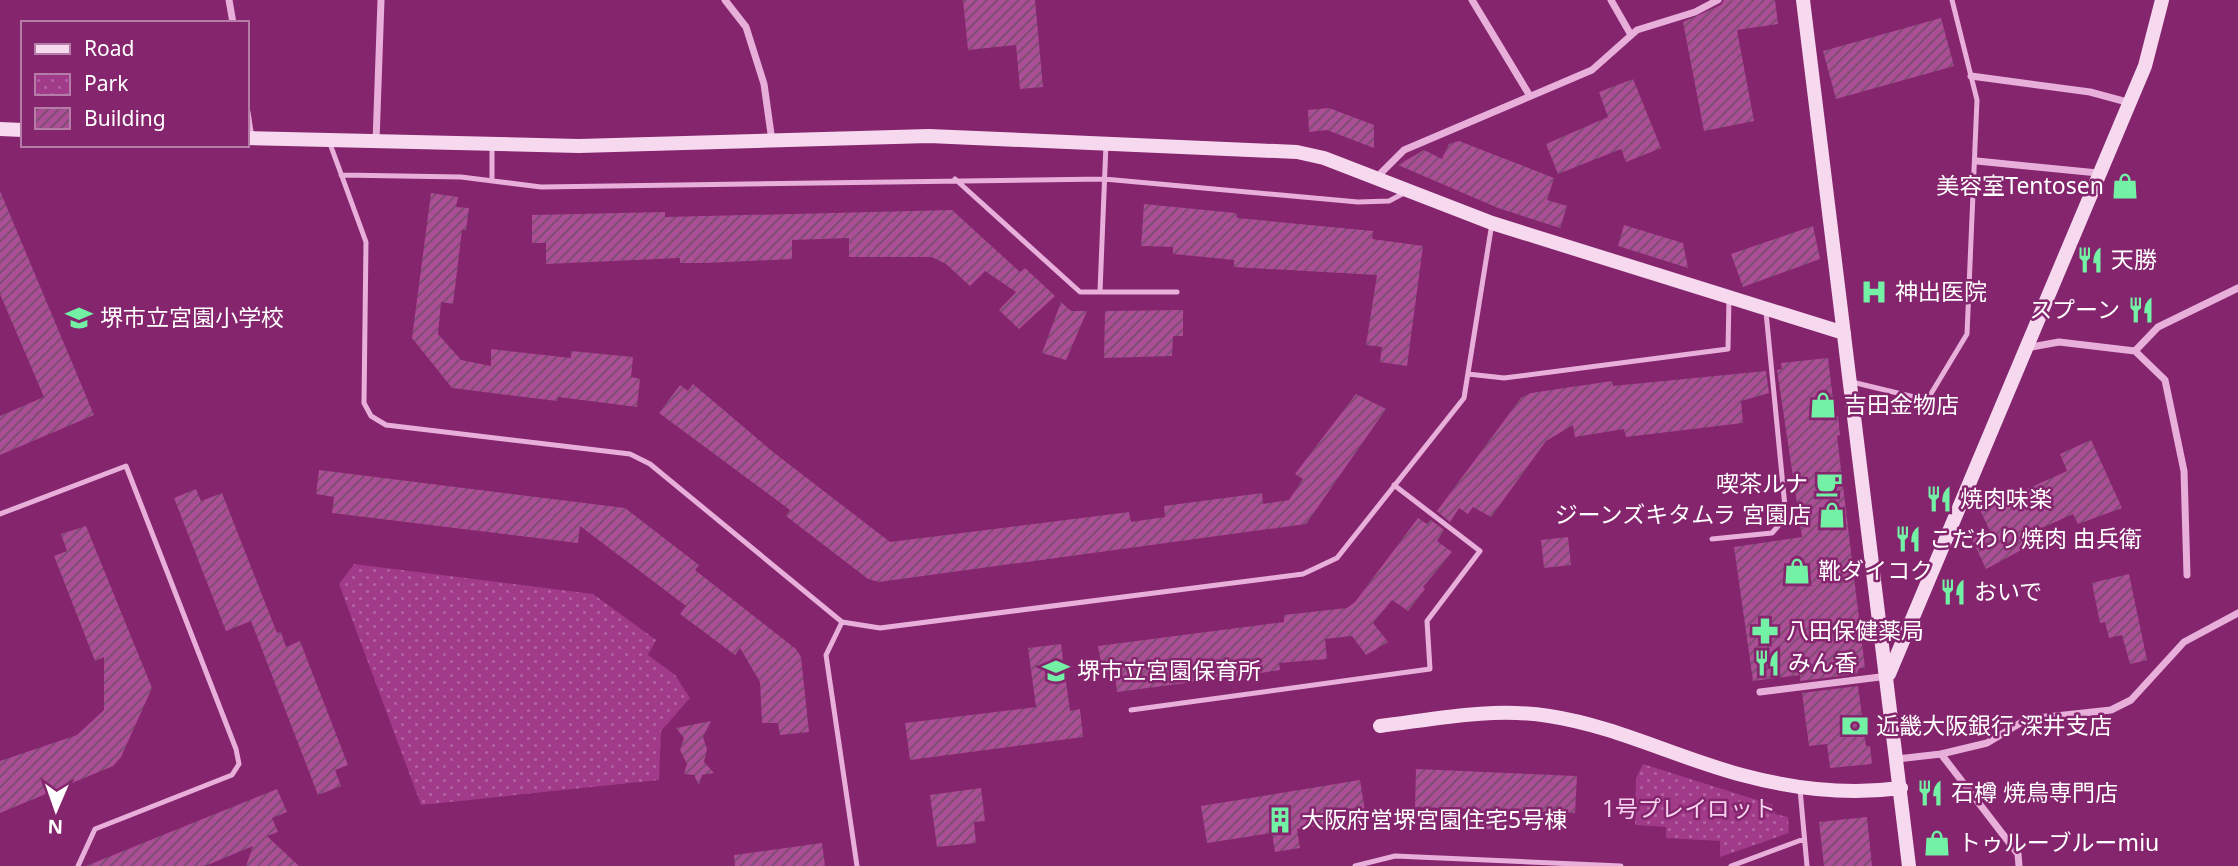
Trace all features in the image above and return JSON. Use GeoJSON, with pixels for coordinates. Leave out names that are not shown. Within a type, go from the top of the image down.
{"type":"FeatureCollection","features":[{"type":"Feature","properties":{"kind":"street"},"geometry":{"type":"LineString","coordinates":[[229,0],[233,21]]}},
{"type":"Feature","properties":{"kind":"street"},"geometry":{"type":"LineString","coordinates":[[376,142],[381,0]]}},
{"type":"Feature","properties":{"kind":"street"},"geometry":{"type":"LineString","coordinates":[[725,0],[746,27],[764,84],[772,142]]}},
{"type":"Feature","properties":{"kind":"street"},"geometry":{"type":"LineString","coordinates":[[1472,0],[1530,96]]}},
{"type":"Feature","properties":{"kind":"street"},"geometry":{"type":"LineString","coordinates":[[1611,0],[1631,35]]}},
{"type":"Feature","properties":{"kind":"street"},"geometry":{"type":"LineString","coordinates":[[1376,179],[1404,150],[1592,70],[1637,30],[1695,12],[1718,0]]}},
{"type":"Feature","properties":{"kind":"street"},"geometry":{"type":"LineString","coordinates":[[1803,0],[1888,676],[1909,866]]}},
{"type":"Feature","properties":{"kind":"street"},"geometry":{"type":"LineString","coordinates":[[1888,676],[2127,102],[2145,66],[2162,0]]}},
{"type":"Feature","properties":{"kind":"street"},"geometry":{"type":"LineString","coordinates":[[1970,76],[2090,92],[2127,102]]}},
{"type":"Feature","properties":{"kind":"street"},"geometry":{"type":"LineString","coordinates":[[0,129],[21,130]]}},
{"type":"Feature","properties":{"kind":"street"},"geometry":{"type":"LineString","coordinates":[[249,138],[579,146],[929,136],[1297,152],[1324,158],[1492,223],[1844,333]]}},
{"type":"Feature","properties":{"kind":"street"},"geometry":{"type":"LineString","coordinates":[[1977,161],[2098,173]]}},
{"type":"Feature","properties":{"kind":"street"},"geometry":{"type":"LineString","coordinates":[[2135,351],[2158,327],[2238,289]]}},
{"type":"Feature","properties":{"kind":"street"},"geometry":{"type":"LineString","coordinates":[[2025,348],[2059,342],[2135,351],[2165,380],[2184,471],[2187,575]]}},
{"type":"Feature","properties":{"kind":"street"},"geometry":{"type":"LineString","coordinates":[[1897,759],[1941,754],[1987,743],[2027,719],[2111,710],[2131,700],[2184,642],[2238,613]]}},
{"type":"Feature","properties":{"kind":"street"},"geometry":{"type":"LineString","coordinates":[[1760,692],[1888,676]]}},
{"type":"Feature","properties":{"kind":"street"},"geometry":{"type":"LineString","coordinates":[[1380,726],[1484,713],[1548,716],[1597,726],[1741,775],[1799,788],[1877,791],[1900,789]]}},
{"type":"Feature","properties":{"kind":"street"},"geometry":{"type":"LineString","coordinates":[[1941,754],[2018,854],[2019,866]]}},
{"type":"Feature","properties":{"kind":"lane"},"geometry":{"type":"LineString","coordinates":[[1851,382],[1914,397],[1929,397],[1968,334],[1969,232],[1977,161],[1976,100],[1952,0]]}},
{"type":"Feature","properties":{"kind":"lane"},"geometry":{"type":"LineString","coordinates":[[329,141],[366,242],[364,402],[371,416],[386,425],[630,454],[650,464],[842,622],[880,628],[1303,574],[1337,558],[1464,398],[1492,223]]}},
{"type":"Feature","properties":{"kind":"lane"},"geometry":{"type":"LineString","coordinates":[[492,144],[492,181]]}},
{"type":"Feature","properties":{"kind":"lane"},"geometry":{"type":"LineString","coordinates":[[1100,292],[1106,144]]}},
{"type":"Feature","properties":{"kind":"lane"},"geometry":{"type":"LineString","coordinates":[[341,175],[492,181],[541,187],[955,179],[1104,179],[1358,202],[1389,201],[1406,191]]}},
{"type":"Feature","properties":{"kind":"lane"},"geometry":{"type":"LineString","coordinates":[[955,179],[1080,292],[1177,292]]}},
{"type":"Feature","properties":{"kind":"lane"},"geometry":{"type":"LineString","coordinates":[[1468,374],[1504,379],[1728,349],[1729,298]]}},
{"type":"Feature","properties":{"kind":"lane"},"geometry":{"type":"LineString","coordinates":[[1712,539],[1772,533],[1786,517],[1766,309]]}},
{"type":"Feature","properties":{"kind":"lane"},"geometry":{"type":"LineString","coordinates":[[0,514],[126,466],[236,749],[239,764],[232,775],[95,829],[78,866]]}},
{"type":"Feature","properties":{"kind":"lane"},"geometry":{"type":"LineString","coordinates":[[1130,710],[1430,669],[1427,621],[1480,551],[1394,485]]}},
{"type":"Feature","properties":{"kind":"lane"},"geometry":{"type":"LineString","coordinates":[[842,622],[826,654],[858,866]]}},
{"type":"Feature","properties":{"kind":"lane"},"geometry":{"type":"LineString","coordinates":[[1799,788],[1807,866]]}},
{"type":"Feature","properties":{"kind":"lane"},"geometry":{"type":"LineString","coordinates":[[1731,866],[1804,839]]}},
{"type":"Feature","properties":{"kind":"lane"},"geometry":{"type":"LineString","coordinates":[[1355,866],[1395,856],[1526,864],[1621,866]]}},
{"type":"Feature","properties":{"kind":"green space"},"geometry":{"type":"Polygon","coordinates":[[[354,564],[593,594],[656,640],[648,655],[675,675],[690,698],[661,731],[659,780],[421,805],[339,584],[354,564]]]}},
{"type":"Feature","properties":{"kind":"green space","name":"1号プレイロット"},"geometry":{"type":"Polygon","coordinates":[[[1643,764],[1773,805],[1775,814],[1788,817],[1789,833],[1720,857],[1720,841],[1666,838],[1666,827],[1635,825],[1636,778],[1643,764]]]}},
{"type":"Feature","properties":{"kind":"building"},"geometry":{"type":"Polygon","coordinates":[[[963,0],[1035,0],[1043,87],[1020,89],[1016,45],[968,50],[963,0]]]}},
{"type":"Feature","properties":{"kind":"building"},"geometry":{"type":"Polygon","coordinates":[[[1724,0],[1775,0],[1778,24],[1737,30],[1754,121],[1704,131],[1683,22],[1721,5],[1724,0]]]}},
{"type":"Feature","properties":{"kind":"building"},"geometry":{"type":"Polygon","coordinates":[[[1941,18],[1954,66],[1836,99],[1823,51],[1941,18]]]}},
{"type":"Feature","properties":{"kind":"building"},"geometry":{"type":"Polygon","coordinates":[[[1633,79],[1661,148],[1626,162],[1621,149],[1558,174],[1546,144],[1608,117],[1599,92],[1633,79]]]}},
{"type":"Feature","properties":{"kind":"building"},"geometry":{"type":"Polygon","coordinates":[[[1329,108],[1374,125],[1374,148],[1327,130],[1309,132],[1308,110],[1329,108]]]}},
{"type":"Feature","properties":{"kind":"building"},"geometry":{"type":"Polygon","coordinates":[[[1459,141],[1554,178],[1547,200],[1567,206],[1560,228],[1498,208],[1398,165],[1424,150],[1442,159],[1449,144],[1459,141]]]}},
{"type":"Feature","properties":{"kind":"building"},"geometry":{"type":"Polygon","coordinates":[[[0,191],[94,415],[0,455],[0,416],[44,397],[0,294],[0,191]]]}},
{"type":"Feature","properties":{"kind":"building"},"geometry":{"type":"Polygon","coordinates":[[[431,193],[458,197],[456,207],[469,208],[466,230],[462,230],[453,304],[441,302],[438,334],[461,360],[491,366],[491,349],[571,358],[571,351],[633,357],[631,377],[640,379],[637,407],[558,397],[557,401],[452,388],[412,338],[431,193]]]}},
{"type":"Feature","properties":{"kind":"building"},"geometry":{"type":"Polygon","coordinates":[[[1144,204],[1236,213],[1237,218],[1373,231],[1372,239],[1423,246],[1407,366],[1380,362],[1382,347],[1366,345],[1377,275],[1234,267],[1234,260],[1173,254],[1173,247],[1141,246],[1144,204]]]}},
{"type":"Feature","properties":{"kind":"building"},"geometry":{"type":"Polygon","coordinates":[[[952,210],[1020,272],[1025,268],[1055,296],[1019,329],[999,310],[1016,292],[985,271],[970,286],[946,264],[932,257],[849,257],[849,238],[792,240],[792,259],[706,263],[680,263],[680,258],[546,264],[546,243],[532,243],[532,215],[665,212],[665,217],[952,210]]]}},
{"type":"Feature","properties":{"kind":"building"},"geometry":{"type":"Polygon","coordinates":[[[1624,225],[1683,243],[1688,268],[1618,246],[1624,225]]]}},
{"type":"Feature","properties":{"kind":"building"},"geometry":{"type":"Polygon","coordinates":[[[1813,226],[1820,259],[1743,287],[1731,254],[1813,226]]]}},
{"type":"Feature","properties":{"kind":"building"},"geometry":{"type":"Polygon","coordinates":[[[1061,302],[1071,311],[1087,311],[1066,360],[1042,353],[1061,302]]]}},
{"type":"Feature","properties":{"kind":"building"},"geometry":{"type":"Polygon","coordinates":[[[1183,310],[1183,336],[1173,336],[1172,356],[1104,358],[1105,311],[1183,310]]]}},
{"type":"Feature","properties":{"kind":"building"},"geometry":{"type":"Polygon","coordinates":[[[1828,358],[1835,416],[1838,416],[1840,435],[1837,436],[1865,668],[1859,668],[1857,674],[1800,681],[1800,675],[1753,681],[1734,547],[1802,537],[1777,370],[1782,369],[1781,363],[1828,358]]]}},
{"type":"Feature","properties":{"kind":"building"},"geometry":{"type":"Polygon","coordinates":[[[1766,371],[1769,393],[1741,401],[1743,423],[1626,437],[1624,429],[1575,437],[1573,425],[1546,441],[1491,517],[1473,507],[1468,514],[1459,508],[1450,522],[1437,511],[1521,398],[1531,393],[1612,381],[1613,386],[1766,371]]]}},
{"type":"Feature","properties":{"kind":"building"},"geometry":{"type":"Polygon","coordinates":[[[693,384],[773,452],[890,542],[1129,512],[1131,522],[1165,517],[1164,506],[1262,493],[1263,504],[1289,500],[1303,479],[1295,474],[1356,394],[1386,409],[1306,524],[879,582],[868,579],[786,516],[790,510],[659,413],[680,385],[688,391],[693,384]]]}},
{"type":"Feature","properties":{"kind":"building"},"geometry":{"type":"Polygon","coordinates":[[[2091,440],[2122,508],[2078,524],[2073,514],[2020,538],[2025,548],[1986,569],[1972,539],[1990,531],[1980,510],[2067,471],[2060,454],[2091,440]]]}},
{"type":"Feature","properties":{"kind":"building"},"geometry":{"type":"Polygon","coordinates":[[[319,470],[625,508],[699,565],[695,570],[796,649],[801,657],[809,732],[780,735],[778,723],[762,723],[760,682],[740,648],[735,655],[680,614],[686,606],[580,526],[578,543],[332,513],[334,497],[316,494],[319,470]]]}},
{"type":"Feature","properties":{"kind":"building"},"geometry":{"type":"Polygon","coordinates":[[[196,489],[201,501],[222,493],[277,633],[281,632],[286,647],[300,641],[348,765],[335,770],[341,786],[318,795],[251,621],[226,631],[174,498],[196,489]]]}},
{"type":"Feature","properties":{"kind":"building"},"geometry":{"type":"Polygon","coordinates":[[[1418,518],[1427,524],[1431,520],[1444,530],[1437,541],[1452,552],[1423,587],[1425,589],[1408,611],[1392,600],[1373,623],[1388,642],[1366,655],[1352,636],[1325,639],[1327,659],[1279,663],[1280,670],[1117,692],[1115,672],[1103,673],[1098,646],[1284,622],[1284,615],[1347,608],[1355,602],[1418,518]]]}},
{"type":"Feature","properties":{"kind":"building"},"geometry":{"type":"Polygon","coordinates":[[[86,526],[152,688],[121,757],[113,766],[0,813],[0,761],[77,735],[104,710],[104,657],[95,661],[54,556],[67,551],[61,534],[86,526]]]}},
{"type":"Feature","properties":{"kind":"building"},"geometry":{"type":"Polygon","coordinates":[[[1568,537],[1571,565],[1544,568],[1541,540],[1568,537]]]}},
{"type":"Feature","properties":{"kind":"building"},"geometry":{"type":"Polygon","coordinates":[[[2129,574],[2147,660],[2130,664],[2122,635],[2109,638],[2105,622],[2100,623],[2092,583],[2129,574]]]}},
{"type":"Feature","properties":{"kind":"building"},"geometry":{"type":"Polygon","coordinates":[[[1061,644],[1070,711],[1080,709],[1083,737],[910,760],[905,723],[1036,707],[1028,648],[1061,644]]]}},
{"type":"Feature","properties":{"kind":"building"},"geometry":{"type":"Polygon","coordinates":[[[1858,686],[1866,746],[1870,746],[1872,764],[1830,768],[1827,744],[1809,746],[1802,693],[1858,686]]]}},
{"type":"Feature","properties":{"kind":"building"},"geometry":{"type":"Polygon","coordinates":[[[711,721],[703,737],[707,749],[704,762],[714,773],[702,775],[699,785],[694,775],[684,774],[687,764],[680,750],[684,738],[676,728],[711,721]]]}},
{"type":"Feature","properties":{"kind":"building"},"geometry":{"type":"Polygon","coordinates":[[[1416,769],[1577,776],[1575,813],[1506,811],[1506,830],[1480,829],[1481,809],[1415,807],[1416,769]]]}},
{"type":"Feature","properties":{"kind":"building","name":"大阪府営堺宮園住宅5号棟"},"geometry":{"type":"Polygon","coordinates":[[[1360,780],[1366,818],[1297,829],[1300,848],[1275,852],[1272,833],[1207,843],[1201,806],[1360,780]]]}},
{"type":"Feature","properties":{"kind":"building"},"geometry":{"type":"Polygon","coordinates":[[[981,788],[985,821],[974,822],[976,843],[937,847],[930,795],[981,788]]]}},
{"type":"Feature","properties":{"kind":"building"},"geometry":{"type":"Polygon","coordinates":[[[277,789],[287,812],[272,818],[278,832],[267,836],[299,866],[246,866],[253,846],[205,866],[86,866],[277,789]]]}},
{"type":"Feature","properties":{"kind":"building"},"geometry":{"type":"Polygon","coordinates":[[[1867,817],[1872,866],[1824,866],[1819,822],[1867,817]]]}},
{"type":"Feature","properties":{"kind":"building"},"geometry":{"type":"Polygon","coordinates":[[[822,843],[825,866],[735,866],[734,855],[822,843]]]}},
{"type":"Feature","properties":{"kind":"place","name":"美容室Tentosen"},"geometry":{"type":"Point","coordinates":[2125,186]}},
{"type":"Feature","properties":{"kind":"place","name":"天勝"},"geometry":{"type":"Point","coordinates":[2090,260]}},
{"type":"Feature","properties":{"kind":"place","name":"神出医院"},"geometry":{"type":"Point","coordinates":[1874,292]}},
{"type":"Feature","properties":{"kind":"place","name":"スプーン"},"geometry":{"type":"Point","coordinates":[2141,310]}},
{"type":"Feature","properties":{"kind":"place","name":"堺市立宮園小学校"},"geometry":{"type":"Point","coordinates":[79,318]}},
{"type":"Feature","properties":{"kind":"place","name":"吉田金物店"},"geometry":{"type":"Point","coordinates":[1823,405]}},
{"type":"Feature","properties":{"kind":"place","name":"喫茶ルナ"},"geometry":{"type":"Point","coordinates":[1829,484]}},
{"type":"Feature","properties":{"kind":"place","name":"焼肉味楽"},"geometry":{"type":"Point","coordinates":[1939,499]}},
{"type":"Feature","properties":{"kind":"place","name":"ジーンズキタムラ 宮園店"},"geometry":{"type":"Point","coordinates":[1832,515]}},
{"type":"Feature","properties":{"kind":"place","name":"こだわり焼肉 由兵衛"},"geometry":{"type":"Point","coordinates":[1908,539]}},
{"type":"Feature","properties":{"kind":"place","name":"靴ダイコク"},"geometry":{"type":"Point","coordinates":[1797,571]}},
{"type":"Feature","properties":{"kind":"place","name":"おいで"},"geometry":{"type":"Point","coordinates":[1953,592]}},
{"type":"Feature","properties":{"kind":"place","name":"八田保健薬局"},"geometry":{"type":"Point","coordinates":[1765,631]}},
{"type":"Feature","properties":{"kind":"place","name":"みん香"},"geometry":{"type":"Point","coordinates":[1767,663]}},
{"type":"Feature","properties":{"kind":"place","name":"堺市立宮園保育所"},"geometry":{"type":"Point","coordinates":[1056,671]}},
{"type":"Feature","properties":{"kind":"place","name":"近畿大阪銀行 深井支店"},"geometry":{"type":"Point","coordinates":[1855,726]}},
{"type":"Feature","properties":{"kind":"place","name":"石樽 焼鳥専門店"},"geometry":{"type":"Point","coordinates":[1930,793]}},
{"type":"Feature","properties":{"kind":"place","name":"大阪府営堺宮園住宅5号棟"},"geometry":{"type":"Point","coordinates":[1280,820]}},
{"type":"Feature","properties":{"kind":"place","name":"トゥルーブルーmiu"},"geometry":{"type":"Point","coordinates":[1937,843]}}]}
